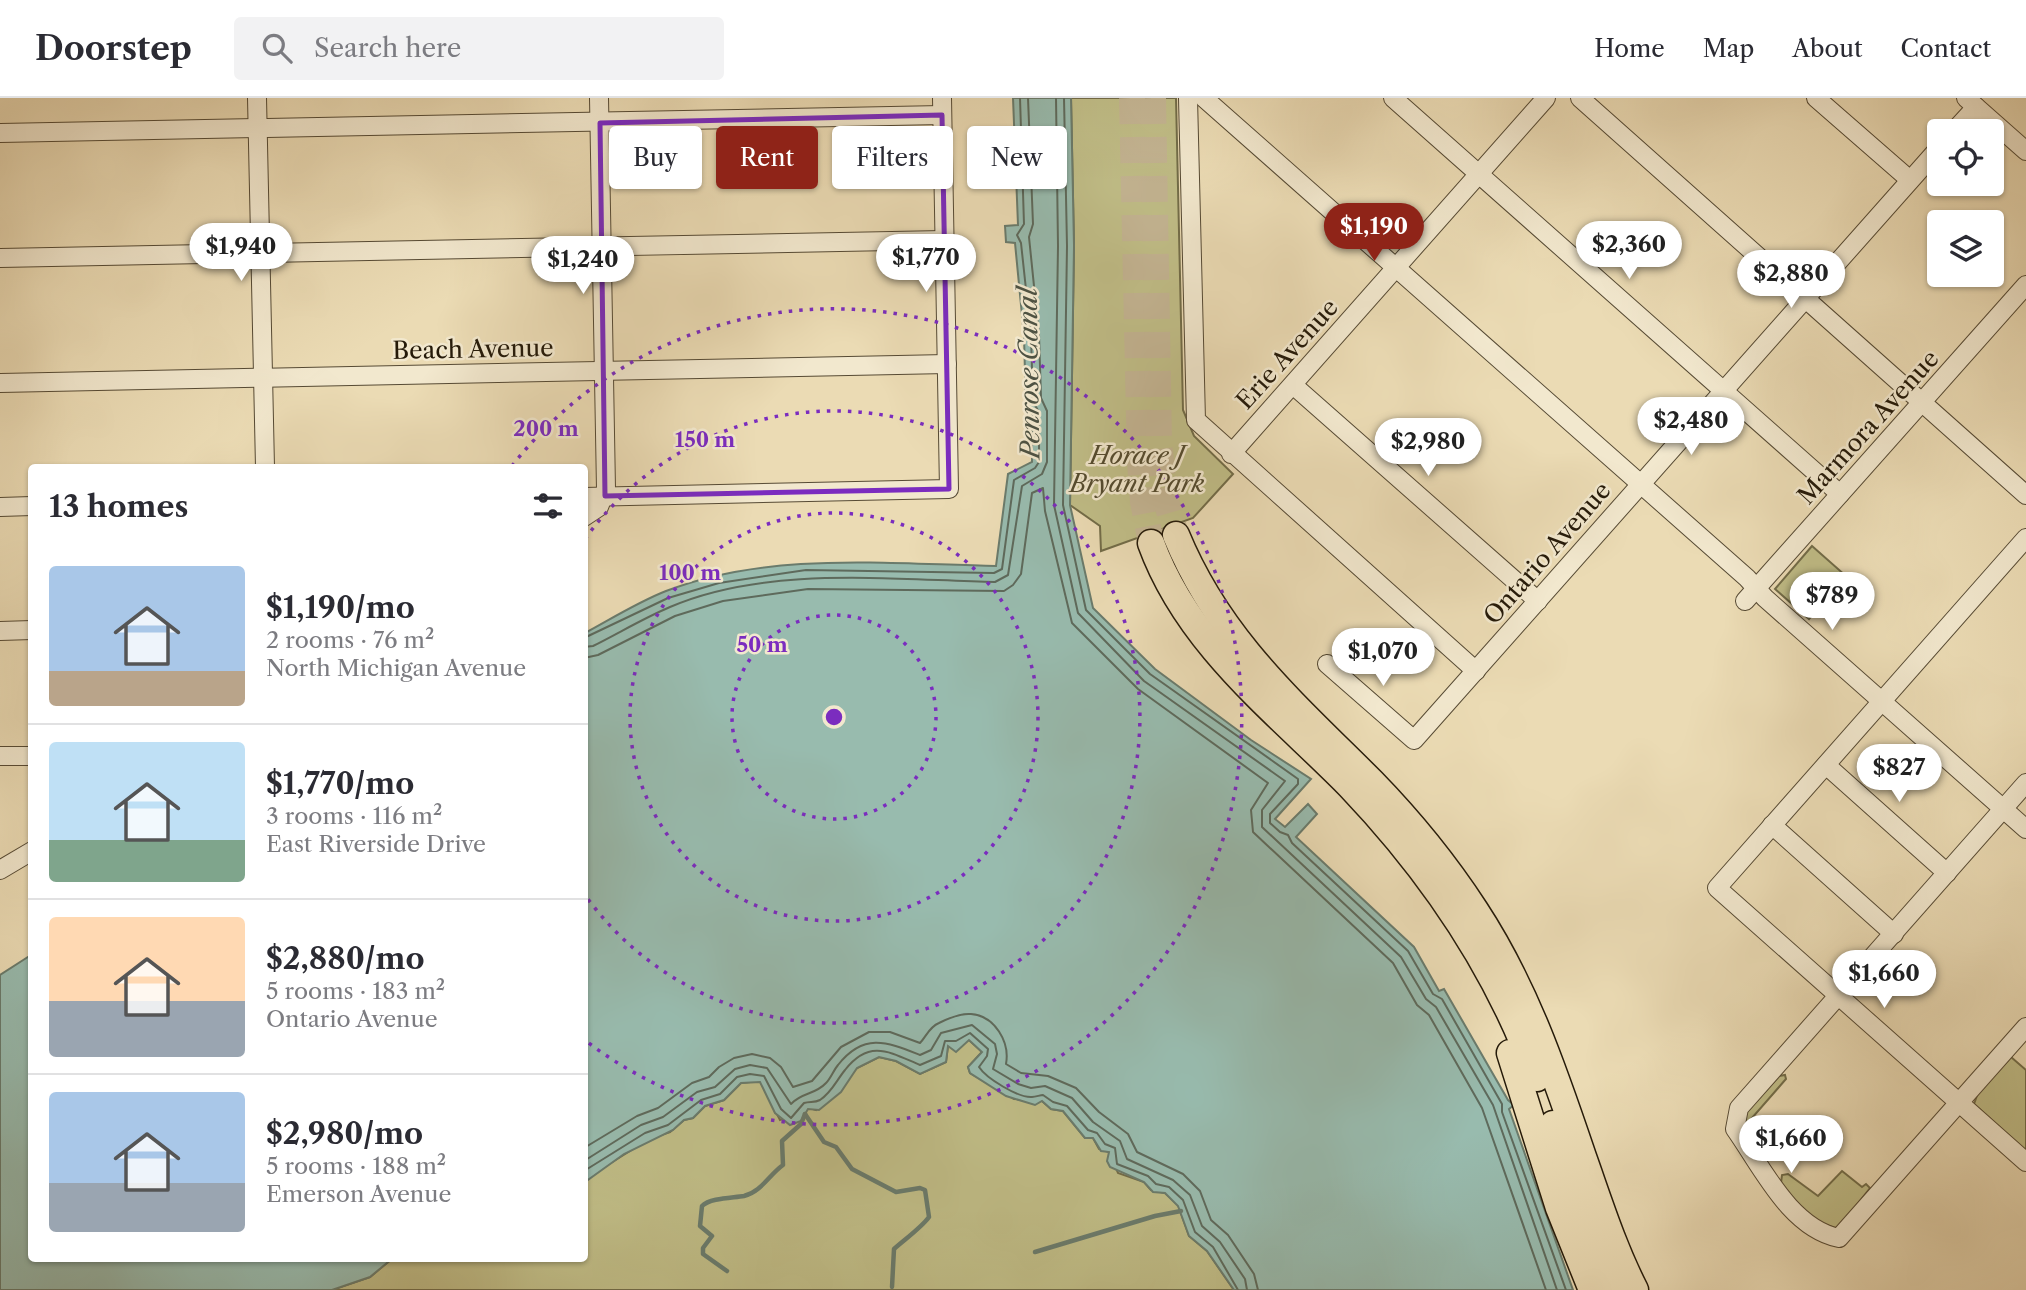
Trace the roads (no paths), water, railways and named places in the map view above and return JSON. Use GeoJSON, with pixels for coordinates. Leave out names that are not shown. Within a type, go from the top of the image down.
{"type":"FeatureCollection","features":[{"type":"Feature","properties":{"kind":"highway"},"geometry":{"type":"LineString","coordinates":[[1176,535],[1207,597],[1234,639],[1265,677],[1409,823],[1449,873],[1490,935],[1536,1025],[1611,1238],[1635,1290]]}},
{"type":"Feature","properties":{"kind":"highway"},"geometry":{"type":"LineString","coordinates":[[1151,543],[1175,596],[1211,646],[1374,812],[1431,880],[1476,948],[1516,1027],[1592,1240],[1614,1290]]}},
{"type":"Feature","properties":{"kind":"highway"},"geometry":{"type":"LineString","coordinates":[[1431,880],[1491,1000],[1588,1280]]}},
{"type":"Feature","properties":{"kind":"street"},"geometry":{"type":"LineString","coordinates":[[257,98],[265,464]]}},
{"type":"Feature","properties":{"kind":"street"},"geometry":{"type":"LineString","coordinates":[[588,514],[599,507],[605,496],[599,98]]}},
{"type":"Feature","properties":{"kind":"street"},"geometry":{"type":"LineString","coordinates":[[1188,98],[1194,415],[1199,425],[1476,671]]}},
{"type":"Feature","properties":{"kind":"street"},"geometry":{"type":"LineString","coordinates":[[1204,98],[1641,484],[1751,595],[1882,702],[2026,829]]}},
{"type":"Feature","properties":{"kind":"street"},"geometry":{"type":"LineString","coordinates":[[1393,98],[1840,494]]}},
{"type":"Feature","properties":{"kind":"street","name":"Erie Avenue"},"geometry":{"type":"LineString","coordinates":[[1231,454],[1546,98]]}},
{"type":"Feature","properties":{"kind":"street"},"geometry":{"type":"LineString","coordinates":[[1580,98],[2026,495]]}},
{"type":"Feature","properties":{"kind":"street"},"geometry":{"type":"LineString","coordinates":[[1816,98],[1910,180]]}},
{"type":"Feature","properties":{"kind":"street"},"geometry":{"type":"LineString","coordinates":[[1961,119],[1971,102],[2026,151]]}},
{"type":"Feature","properties":{"kind":"street"},"geometry":{"type":"LineString","coordinates":[[0,133],[600,122],[942,107],[949,489],[588,497]]}},
{"type":"Feature","properties":{"kind":"street","name":"Ontario Avenue"},"geometry":{"type":"LineString","coordinates":[[1327,664],[1415,740],[1927,161]]}},
{"type":"Feature","properties":{"kind":"street"},"geometry":{"type":"LineString","coordinates":[[0,258],[944,240]]}},
{"type":"Feature","properties":{"kind":"street","name":"Marmora Avenue"},"geometry":{"type":"LineString","coordinates":[[1751,595],[2026,285]]}},
{"type":"Feature","properties":{"kind":"street","name":"Beach Avenue"},"geometry":{"type":"LineString","coordinates":[[0,383],[947,364]]}},
{"type":"Feature","properties":{"kind":"street"},"geometry":{"type":"LineString","coordinates":[[1293,385],[1538,601]]}},
{"type":"Feature","properties":{"kind":"street"},"geometry":{"type":"LineString","coordinates":[[0,507],[28,506]]}},
{"type":"Feature","properties":{"kind":"street"},"geometry":{"type":"LineString","coordinates":[[2026,538],[1717,888],[2026,1162]]}},
{"type":"Feature","properties":{"kind":"street"},"geometry":{"type":"LineString","coordinates":[[0,631],[28,630]]}},
{"type":"Feature","properties":{"kind":"street"},"geometry":{"type":"LineString","coordinates":[[0,756],[28,756]]}},
{"type":"Feature","properties":{"kind":"street"},"geometry":{"type":"LineString","coordinates":[[1826,765],[1947,873]]}},
{"type":"Feature","properties":{"kind":"street"},"geometry":{"type":"LineString","coordinates":[[2026,783],[1739,1108],[1735,1129],[1793,1208],[1817,1232],[1839,1238],[2026,1027]]}},
{"type":"Feature","properties":{"kind":"street"},"geometry":{"type":"LineString","coordinates":[[1772,825],[1894,934]]}},
{"type":"Feature","properties":{"kind":"street"},"geometry":{"type":"LineString","coordinates":[[0,870],[28,853]]}},
{"type":"Feature","properties":{"kind":"water","name":"Penrose Canal"},"geometry":{"type":"Polygon","coordinates":[[[1013,98],[1071,98],[1074,246],[1070,505],[1093,608],[1155,669],[1251,740],[1311,779],[1275,819],[1285,827],[1308,804],[1317,814],[1296,837],[1414,947],[1439,991],[1444,989],[1508,1100],[1514,1105],[1509,1109],[1573,1290],[1234,1290],[1207,1251],[1189,1236],[1178,1206],[1165,1193],[1153,1192],[1144,1182],[1110,1167],[1107,1161],[1109,1152],[1101,1151],[1093,1138],[1085,1138],[1063,1111],[1051,1109],[1042,1101],[1035,1105],[1006,1096],[970,1073],[968,1067],[982,1052],[969,1040],[956,1052],[948,1046],[946,1062],[920,1074],[896,1061],[879,1057],[857,1068],[841,1092],[819,1110],[808,1109],[801,1121],[790,1125],[775,1113],[760,1082],[741,1083],[724,1100],[705,1106],[693,1118],[684,1120],[673,1130],[624,1154],[588,1180],[588,631],[666,591],[706,578],[746,570],[787,565],[871,562],[996,566],[1008,474],[1032,462],[1032,411],[1026,410],[1024,336],[1015,243],[1006,242],[1005,226],[1018,225],[1017,189],[1067,189],[1067,126],[1014,126],[1013,98]]]}},
{"type":"Feature","properties":{"kind":"water"},"geometry":{"type":"Polygon","coordinates":[[[28,957],[28,1262],[388,1262],[370,1277],[332,1290],[0,1290],[0,975],[28,957]]]}},
{"type":"Feature","properties":{"kind":"waterway"},"geometry":{"type":"LineString","coordinates":[[805,1114],[824,1142],[836,1147],[852,1169],[896,1192],[920,1188],[925,1190],[929,1217],[894,1249],[892,1287]]}},
{"type":"Feature","properties":{"kind":"waterway"},"geometry":{"type":"LineString","coordinates":[[727,1271],[703,1254],[703,1248],[712,1236],[700,1226],[702,1206],[716,1200],[744,1196],[760,1187],[783,1165],[782,1141],[801,1124],[805,1114]]}},
{"type":"Feature","properties":{"kind":"waterway"},"geometry":{"type":"LineString","coordinates":[[1035,1252],[1155,1216],[1181,1211]]}},
{"type":"Feature","properties":{"kind":"tunnel"},"geometry":{"type":"LineString","coordinates":[[1132,98],[1140,462],[1143,502],[1151,543]]}},
{"type":"Feature","properties":{"kind":"tunnel"},"geometry":{"type":"LineString","coordinates":[[1153,98],[1159,443],[1165,497],[1176,535]]}},
{"type":"Feature","properties":{"kind":"park label","name":"Horace J Bryant Park"},"geometry":{"type":"Point","coordinates":[1137,469]}}]}
